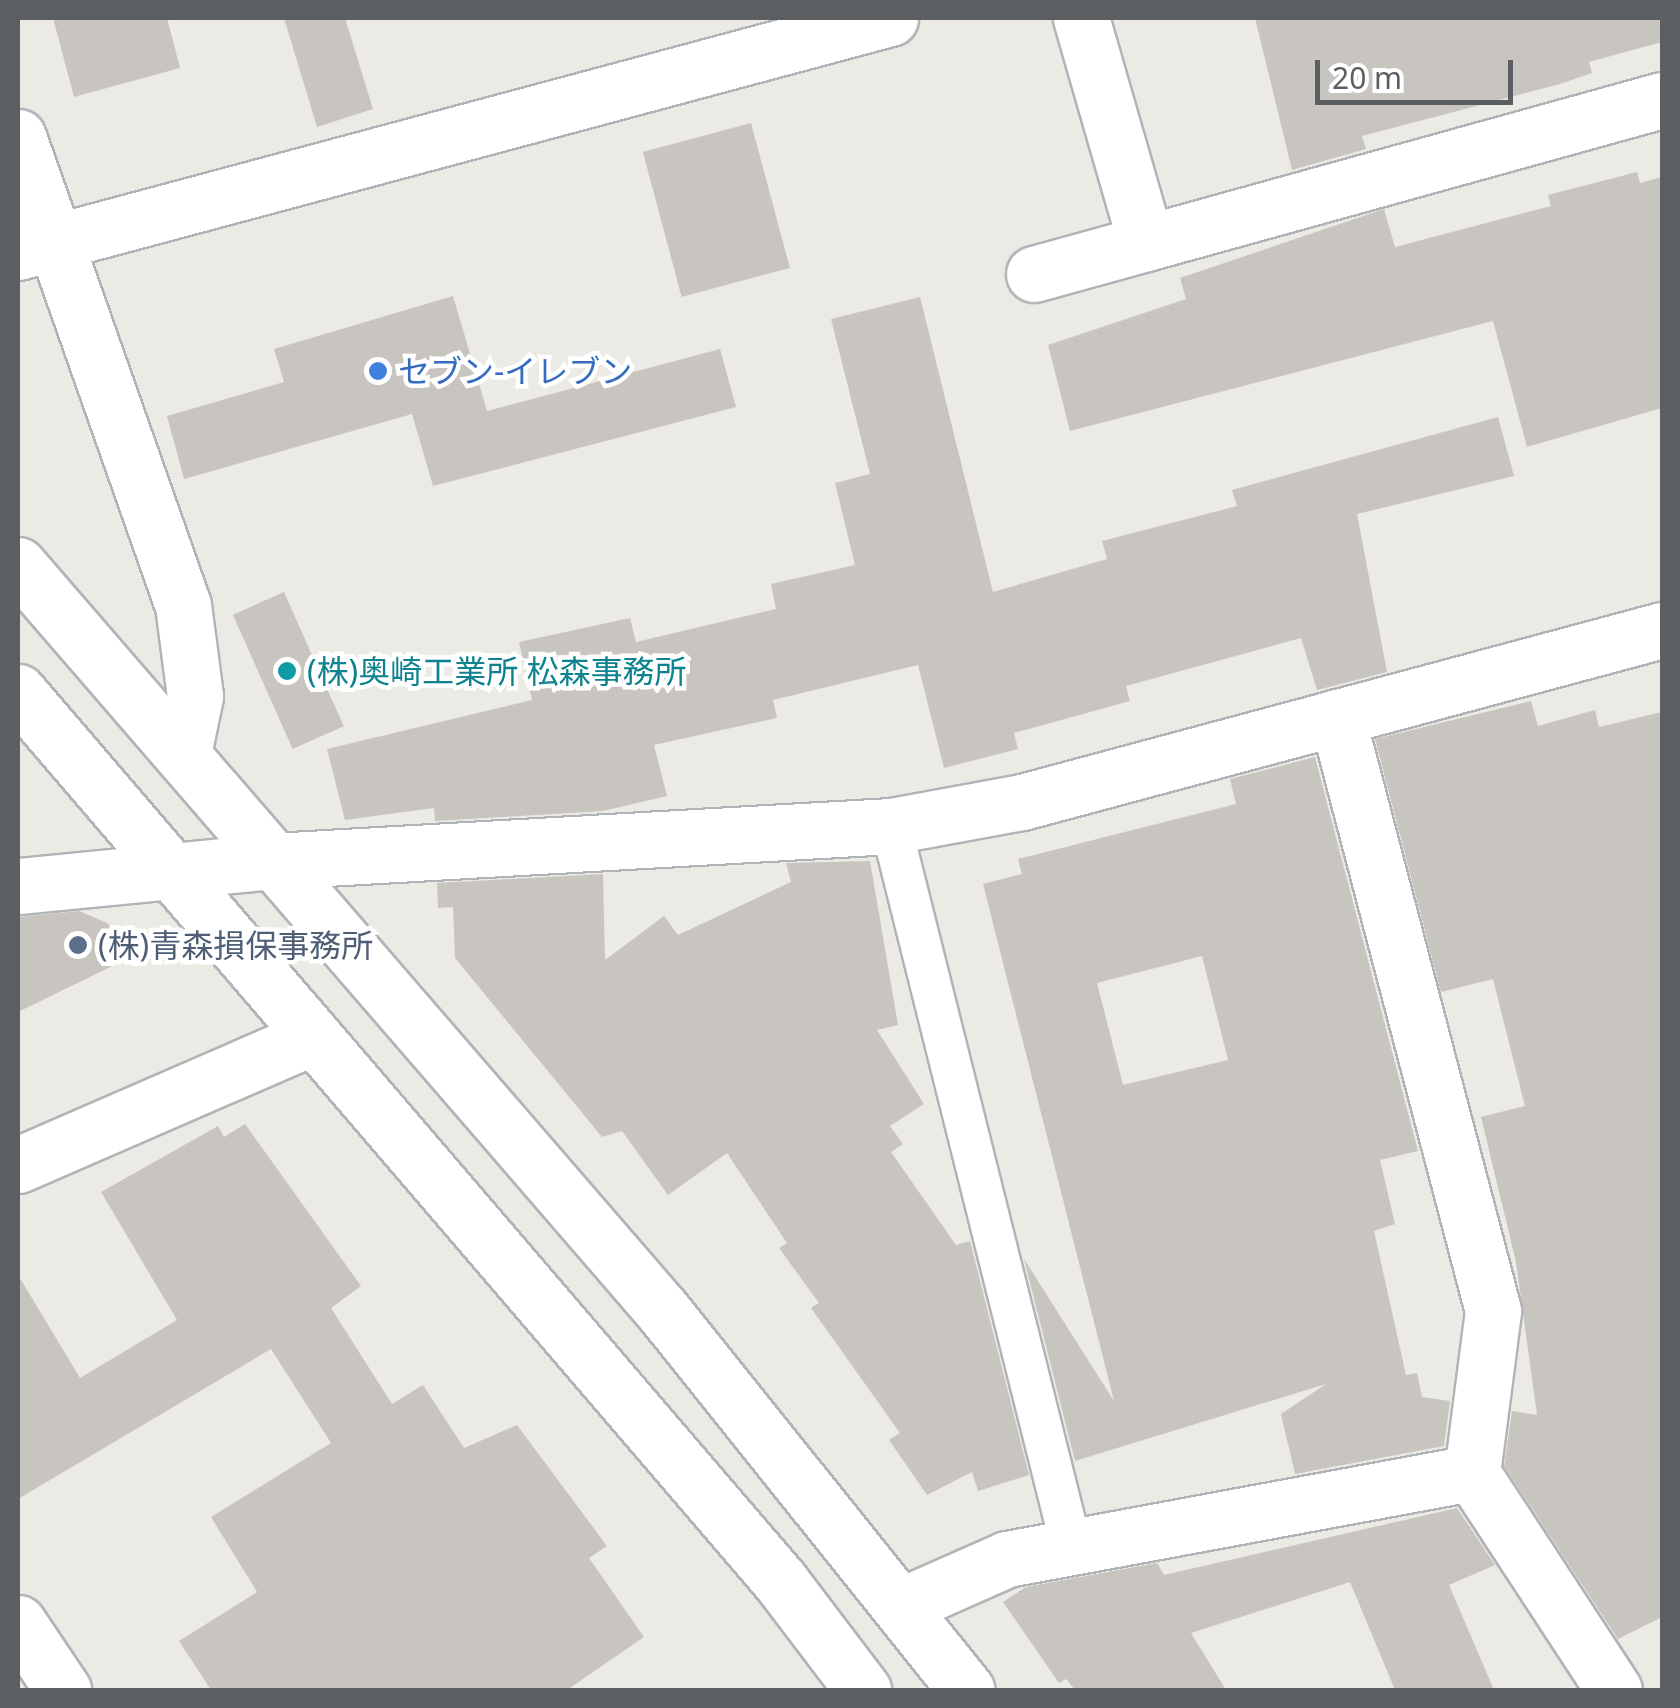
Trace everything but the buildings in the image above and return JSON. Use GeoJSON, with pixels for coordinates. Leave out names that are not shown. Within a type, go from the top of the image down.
{"type":"FeatureCollection","features":[{"type":"Feature","properties":{"kind":"street"},"geometry":{"type":"LineString","coordinates":[[34,249],[890,18]]}},
{"type":"Feature","properties":{"kind":"street"},"geometry":{"type":"LineString","coordinates":[[1081,18],[1146,242]]}},
{"type":"Feature","properties":{"kind":"street"},"geometry":{"type":"LineString","coordinates":[[1034,274],[1662,100]]}},
{"type":"Feature","properties":{"kind":"street"},"geometry":{"type":"LineString","coordinates":[[18,138],[34,249],[183,606],[195,696],[183,754]]}},
{"type":"Feature","properties":{"kind":"street"},"geometry":{"type":"LineString","coordinates":[[18,565],[662,1310],[903,1605],[966,1690]]}},
{"type":"Feature","properties":{"kind":"street"},"geometry":{"type":"LineString","coordinates":[[18,886],[273,861],[891,826],[1022,802],[1662,630]]}},
{"type":"Feature","properties":{"kind":"street"},"geometry":{"type":"LineString","coordinates":[[18,692],[310,1038],[781,1582],[863,1690]]}},
{"type":"Feature","properties":{"kind":"street"},"geometry":{"type":"LineString","coordinates":[[1337,717],[1493,1310],[1472,1474],[1614,1690]]}},
{"type":"Feature","properties":{"kind":"street"},"geometry":{"type":"LineString","coordinates":[[18,1165],[310,1038]]}},
{"type":"Feature","properties":{"kind":"street"},"geometry":{"type":"LineString","coordinates":[[903,1605],[978,1568],[1071,1544],[1472,1474]]}},
{"type":"Feature","properties":{"kind":"street"},"geometry":{"type":"LineString","coordinates":[[18,1623],[63,1690]]}},
{"type":"Feature","properties":{"kind":"lane"},"geometry":{"type":"LineString","coordinates":[[891,826],[1071,1544]]}},
{"type":"Feature","properties":{"kind":"place","name":"セブン-イレブン"},"geometry":{"type":"Point","coordinates":[378,371]}},
{"type":"Feature","properties":{"kind":"place","name":"(株)奥崎工業所 松森事務所"},"geometry":{"type":"Point","coordinates":[287,671]}},
{"type":"Feature","properties":{"kind":"place","name":"(株)青森損保事務所"},"geometry":{"type":"Point","coordinates":[78,945]}}]}
